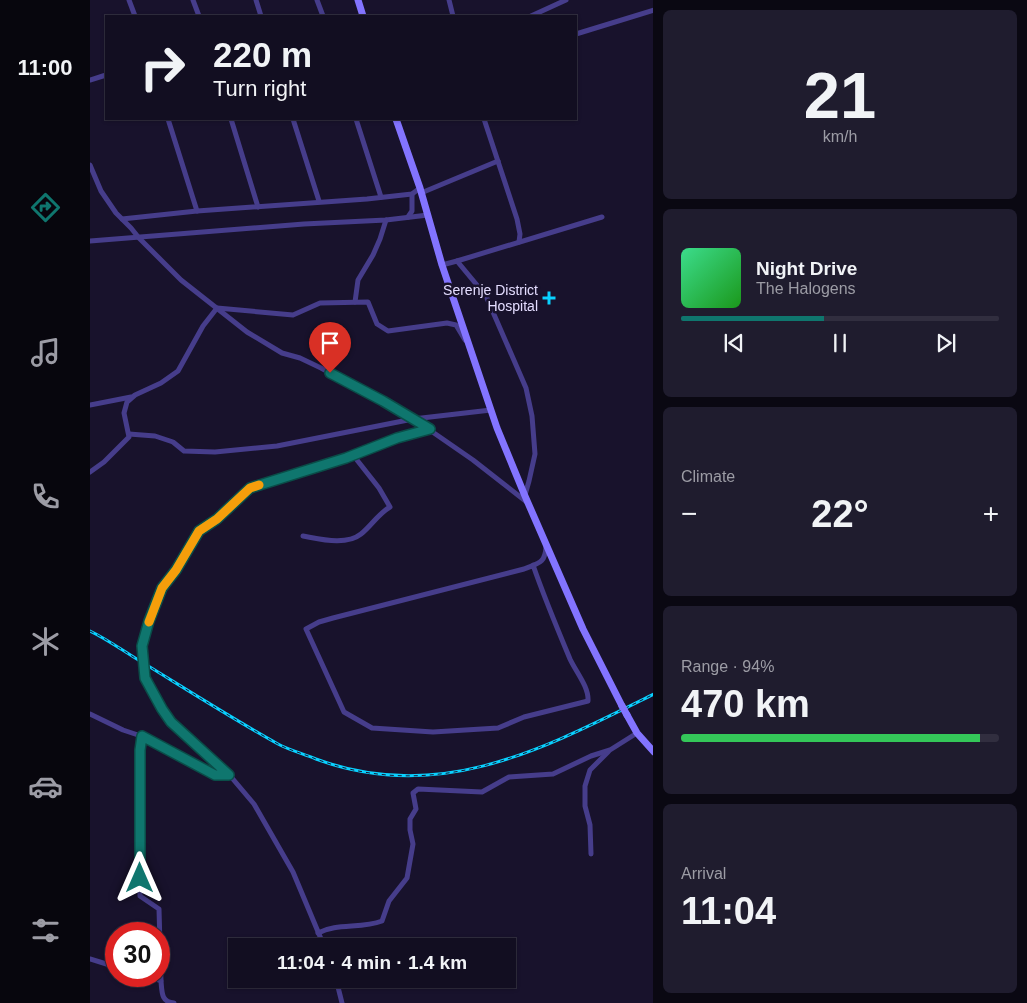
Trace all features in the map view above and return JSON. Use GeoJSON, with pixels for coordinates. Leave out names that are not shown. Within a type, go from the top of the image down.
{"type":"FeatureCollection","features":[{"type":"Feature","properties":{"kind":"main road"},"geometry":{"type":"LineString","coordinates":[[358,0],[363,15]]}},
{"type":"Feature","properties":{"kind":"main road"},"geometry":{"type":"LineString","coordinates":[[396,120],[428,215],[442,265],[491,410],[524,496],[546,541],[583,629],[627,716],[637,733],[653,752]]}},
{"type":"Feature","properties":{"kind":"street"},"geometry":{"type":"LineString","coordinates":[[129,0],[135,15]]}},
{"type":"Feature","properties":{"kind":"street"},"geometry":{"type":"LineString","coordinates":[[194,0],[199,15]]}},
{"type":"Feature","properties":{"kind":"street"},"geometry":{"type":"LineString","coordinates":[[256,0],[261,15]]}},
{"type":"Feature","properties":{"kind":"street"},"geometry":{"type":"LineString","coordinates":[[318,0],[323,15]]}},
{"type":"Feature","properties":{"kind":"street"},"geometry":{"type":"LineString","coordinates":[[449,0],[453,15]]}},
{"type":"Feature","properties":{"kind":"street"},"geometry":{"type":"LineString","coordinates":[[533,15],[566,0]]}},
{"type":"Feature","properties":{"kind":"street"},"geometry":{"type":"LineString","coordinates":[[577,34],[653,10]]}},
{"type":"Feature","properties":{"kind":"street"},"geometry":{"type":"LineString","coordinates":[[90,80],[105,76]]}},
{"type":"Feature","properties":{"kind":"street"},"geometry":{"type":"LineString","coordinates":[[168,120],[197,211]]}},
{"type":"Feature","properties":{"kind":"street"},"geometry":{"type":"LineString","coordinates":[[231,120],[258,207]]}},
{"type":"Feature","properties":{"kind":"street"},"geometry":{"type":"LineString","coordinates":[[293,120],[319,201]]}},
{"type":"Feature","properties":{"kind":"street"},"geometry":{"type":"LineString","coordinates":[[356,120],[381,197]]}},
{"type":"Feature","properties":{"kind":"street"},"geometry":{"type":"LineString","coordinates":[[484,120],[518,219],[519,242]]}},
{"type":"Feature","properties":{"kind":"street"},"geometry":{"type":"LineString","coordinates":[[122,219],[197,211],[412,194],[498,161]]}},
{"type":"Feature","properties":{"kind":"street"},"geometry":{"type":"LineString","coordinates":[[90,165],[101,192],[139,238],[181,280],[247,332],[282,353],[300,358],[321,368],[430,429],[474,460],[528,504]]}},
{"type":"Feature","properties":{"kind":"street"},"geometry":{"type":"LineString","coordinates":[[408,217],[412,211],[412,194]]}},
{"type":"Feature","properties":{"kind":"street"},"geometry":{"type":"LineString","coordinates":[[90,241],[304,224],[386,220],[428,215]]}},
{"type":"Feature","properties":{"kind":"street"},"geometry":{"type":"LineString","coordinates":[[442,265],[602,217]]}},
{"type":"Feature","properties":{"kind":"street"},"geometry":{"type":"LineString","coordinates":[[355,302],[358,280],[373,255],[386,220]]}},
{"type":"Feature","properties":{"kind":"street"},"geometry":{"type":"LineString","coordinates":[[457,261],[486,296],[526,388],[532,416],[535,454],[530,481],[524,496]]}},
{"type":"Feature","properties":{"kind":"street"},"geometry":{"type":"LineString","coordinates":[[217,308],[293,315],[320,303],[368,302],[376,324],[388,331],[446,323],[456,325],[472,354]]}},
{"type":"Feature","properties":{"kind":"street"},"geometry":{"type":"LineString","coordinates":[[90,405],[131,397],[161,383],[178,371],[203,326],[217,308]]}},
{"type":"Feature","properties":{"kind":"street"},"geometry":{"type":"LineString","coordinates":[[90,472],[104,462],[129,437],[124,413],[127,402],[131,397]]}},
{"type":"Feature","properties":{"kind":"street"},"geometry":{"type":"LineString","coordinates":[[129,434],[155,436],[173,442],[184,451],[215,452],[277,446],[413,419],[491,410]]}},
{"type":"Feature","properties":{"kind":"street"},"geometry":{"type":"LineString","coordinates":[[320,938],[293,872],[254,804],[229,775],[171,722],[149,688],[143,669],[142,646],[149,621],[162,588],[176,570],[199,531],[217,519],[250,488],[354,455],[397,438],[430,429]]}},
{"type":"Feature","properties":{"kind":"street"},"geometry":{"type":"LineString","coordinates":[[303,536],[332,540],[352,539],[360,535],[377,516],[390,507],[354,455]]}},
{"type":"Feature","properties":{"kind":"street"},"geometry":{"type":"LineString","coordinates":[[533,565],[544,599],[588,694],[588,701],[524,716],[498,728],[461,731],[433,732],[372,728],[344,712],[306,629],[332,618],[542,562],[546,556],[546,541]]}},
{"type":"Feature","properties":{"kind":"street"},"geometry":{"type":"LineString","coordinates":[[90,714],[123,730],[142,736],[215,775],[229,775]]}},
{"type":"Feature","properties":{"kind":"street"},"geometry":{"type":"LineString","coordinates":[[591,854],[590,825],[586,806],[586,786],[590,770],[610,750],[637,733]]}},
{"type":"Feature","properties":{"kind":"street"},"geometry":{"type":"LineString","coordinates":[[142,736],[140,750],[140,896],[159,909],[159,922]]}},
{"type":"Feature","properties":{"kind":"street"},"geometry":{"type":"LineString","coordinates":[[318,933],[327,928],[382,922],[389,901],[407,878],[413,844],[410,819],[416,809],[412,793],[418,789],[482,792],[509,777],[553,774],[591,756],[610,750]]}},
{"type":"Feature","properties":{"kind":"street"},"geometry":{"type":"LineString","coordinates":[[90,959],[105,964]]}},
{"type":"Feature","properties":{"kind":"street"},"geometry":{"type":"LineString","coordinates":[[162,987],[163,998],[174,1003]]}},
{"type":"Feature","properties":{"kind":"street"},"geometry":{"type":"LineString","coordinates":[[338,988],[342,1003]]}},
{"type":"Feature","properties":{"kind":"railway"},"geometry":{"type":"LineString","coordinates":[[90,631],[278,744],[316,759],[362,772],[406,776],[449,773],[491,764],[573,733],[653,694]]}},
{"type":"Feature","properties":{"kind":"slow traffic"},"geometry":{"type":"LineString","coordinates":[[149,622],[162,588],[176,570],[199,531],[217,519],[250,488],[259,485]]}},
{"type":"Feature","properties":{"kind":"place","name":"Serenje District Hospital"},"geometry":{"type":"Point","coordinates":[549,298]}},
{"type":"Feature","properties":{"kind":"route"},"geometry":{"type":"LineString","coordinates":[[140,878],[140,750],[142,736],[215,775],[229,775],[171,722],[149,688],[145,678],[142,646],[149,621],[162,588],[176,570],[199,531],[217,519],[250,488],[346,458],[397,438],[430,429],[330,373]]}}]}
